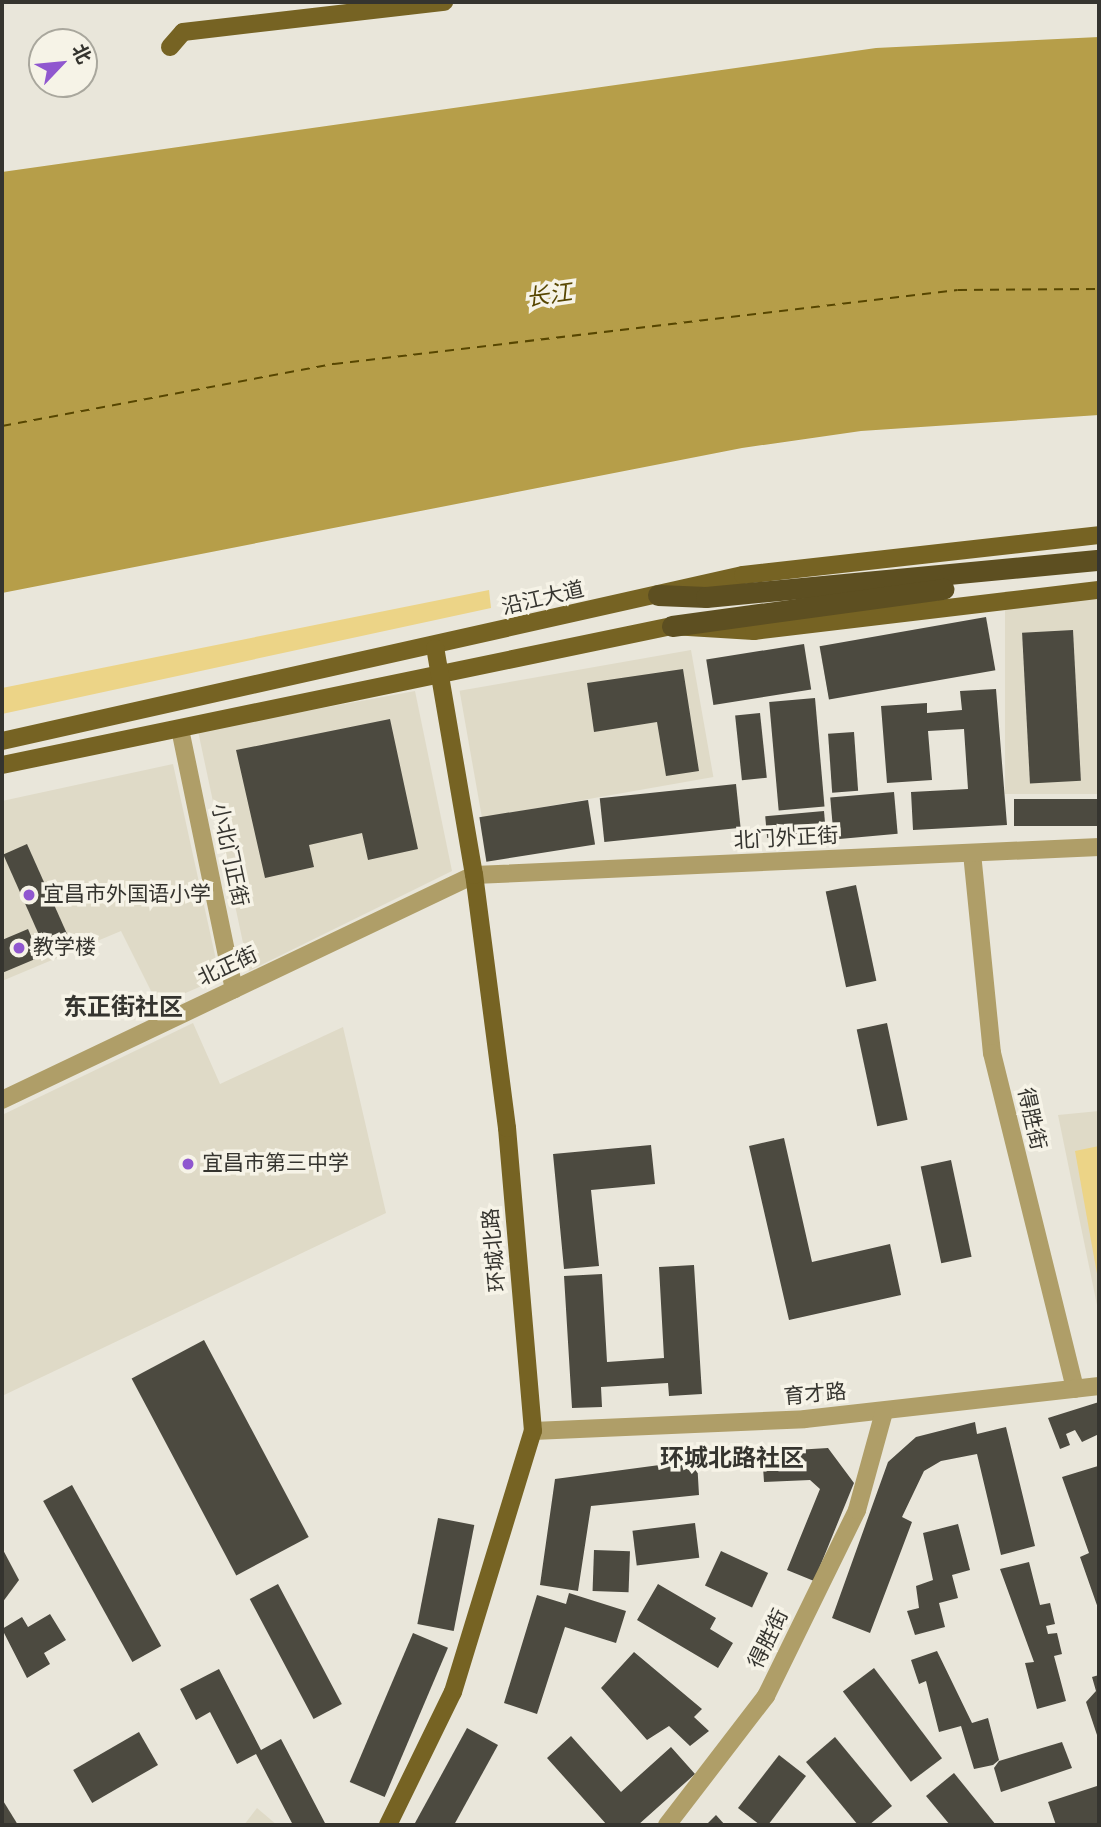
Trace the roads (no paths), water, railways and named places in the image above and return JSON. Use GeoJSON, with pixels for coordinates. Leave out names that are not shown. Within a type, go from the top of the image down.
{"type":"FeatureCollection","features":[{"type":"Feature","properties":{"kind":"highway"},"geometry":{"type":"LineString","coordinates":[[658,595],[706,597],[1099,560]]}},
{"type":"Feature","properties":{"kind":"highway"},"geometry":{"type":"LineString","coordinates":[[672,626],[1099,573]]}},
{"type":"Feature","properties":{"kind":"main road"},"geometry":{"type":"LineString","coordinates":[[170,47],[183,32],[444,2]]}},
{"type":"Feature","properties":{"kind":"main road","name":"沿江大道"},"geometry":{"type":"LineString","coordinates":[[2,741],[435,648],[743,575],[1099,535]]}},
{"type":"Feature","properties":{"kind":"main road"},"geometry":{"type":"LineString","coordinates":[[2,765],[672,626],[754,631],[1099,590]]}},
{"type":"Feature","properties":{"kind":"main road","name":"环城北路"},"geometry":{"type":"LineString","coordinates":[[388,1825],[453,1692],[533,1431],[507,1128],[474,875],[435,648]]}},
{"type":"Feature","properties":{"kind":"street","name":"小北门正街"},"geometry":{"type":"LineString","coordinates":[[180,729],[234,989]]}},
{"type":"Feature","properties":{"kind":"street","name":"北门外正街"},"geometry":{"type":"LineString","coordinates":[[474,875],[1099,847]]}},
{"type":"Feature","properties":{"kind":"street","name":"得胜街"},"geometry":{"type":"LineString","coordinates":[[972,853],[992,1053],[1075,1389]]}},
{"type":"Feature","properties":{"kind":"street","name":"北正街"},"geometry":{"type":"LineString","coordinates":[[2,1100],[474,875]]}},
{"type":"Feature","properties":{"kind":"street","name":"育才路"},"geometry":{"type":"LineString","coordinates":[[533,1431],[884,1412],[1099,1386]]}},
{"type":"Feature","properties":{"kind":"street","name":"得胜街"},"geometry":{"type":"LineString","coordinates":[[667,1825],[766,1696],[857,1510],[884,1412]]}},
{"type":"Feature","properties":{"kind":"water","name":"长江"},"geometry":{"type":"Polygon","coordinates":[[[1099,37],[1099,415],[861,431],[742,448],[2,593],[2,172],[876,48],[1099,37]]]}},
{"type":"Feature","properties":{"kind":"place","name":"宜昌市外国语小学"},"geometry":{"type":"Point","coordinates":[29,895]}},
{"type":"Feature","properties":{"kind":"place","name":"教学楼"},"geometry":{"type":"Point","coordinates":[19,948]}},
{"type":"Feature","properties":{"kind":"place","name":"宜昌市第三中学"},"geometry":{"type":"Point","coordinates":[188,1164]}},
{"type":"Feature","properties":{"kind":"district","name":"东正街社区"},"geometry":{"type":"Point","coordinates":[123,1008]}},
{"type":"Feature","properties":{"kind":"district","name":"环城北路社区"},"geometry":{"type":"Point","coordinates":[732,1459]}}]}
